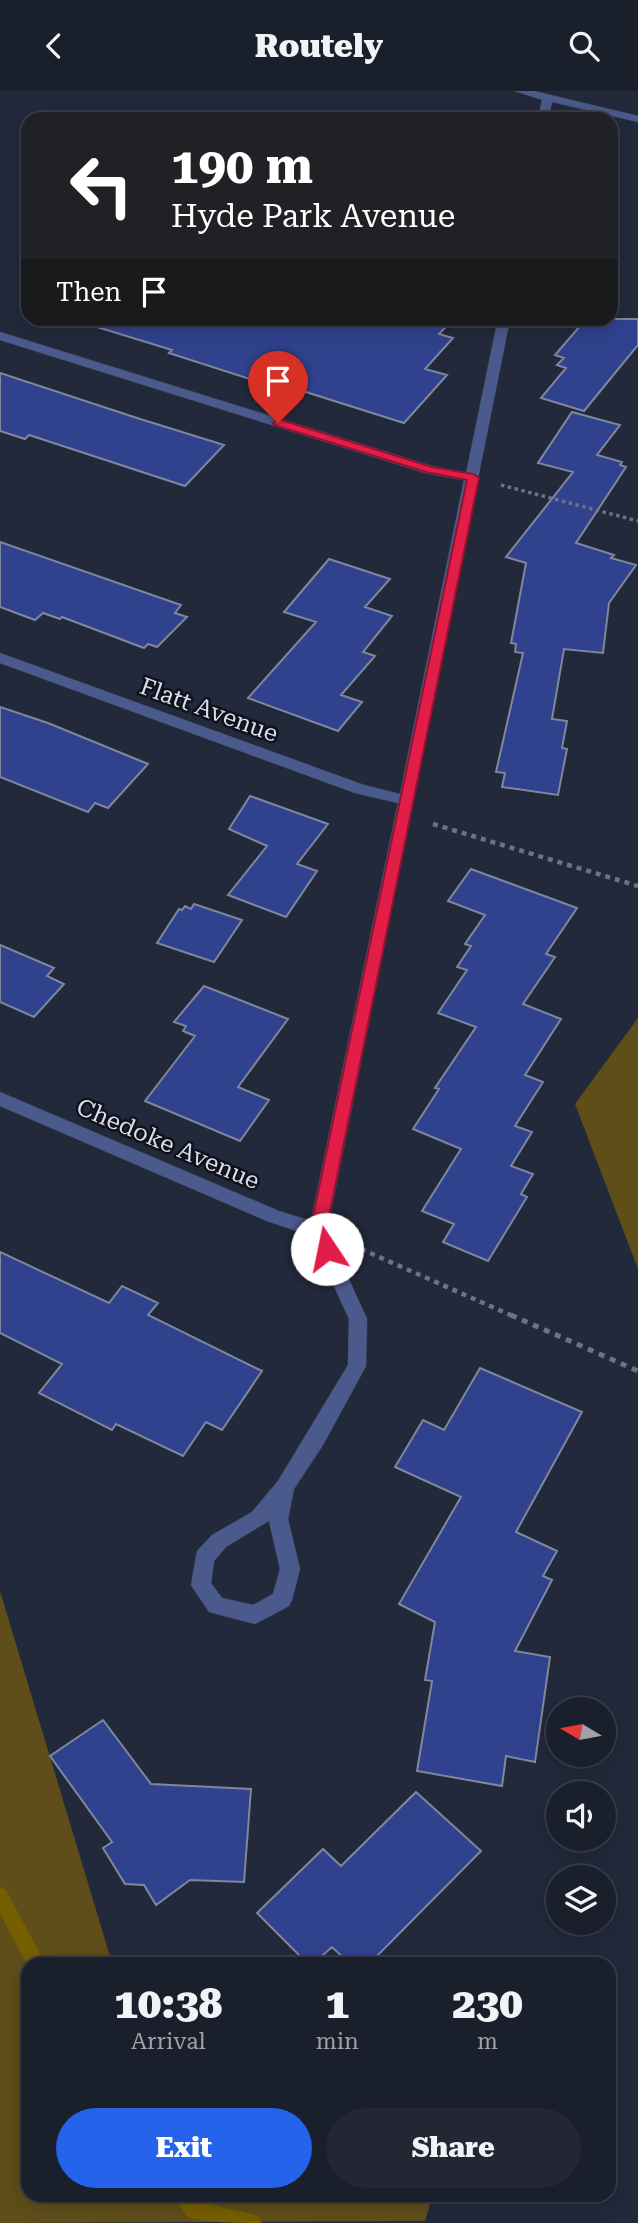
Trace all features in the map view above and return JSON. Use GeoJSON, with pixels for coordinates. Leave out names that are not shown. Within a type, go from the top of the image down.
{"type":"FeatureCollection","features":[{"type":"Feature","properties":{"kind":"street"},"geometry":{"type":"LineString","coordinates":[[520,91],[609,112]]}},
{"type":"Feature","properties":{"kind":"street"},"geometry":{"type":"LineString","coordinates":[[545,112],[548,98]]}},
{"type":"Feature","properties":{"kind":"street"},"geometry":{"type":"LineString","coordinates":[[588,107],[638,111]]}},
{"type":"Feature","properties":{"kind":"street"},"geometry":{"type":"LineString","coordinates":[[618,114],[638,119]]}},
{"type":"Feature","properties":{"kind":"street"},"geometry":{"type":"LineString","coordinates":[[285,1487],[278,1519],[290,1569],[282,1600],[255,1615],[216,1606],[201,1585],[204,1557],[219,1541],[259,1518],[285,1487],[357,1366],[358,1319],[318,1231],[503,326]]}},
{"type":"Feature","properties":{"kind":"street"},"geometry":{"type":"LineString","coordinates":[[0,336],[430,470],[473,478]]}},
{"type":"Feature","properties":{"kind":"street","name":"Flatt Avenue"},"geometry":{"type":"LineString","coordinates":[[0,658],[404,807]]}},
{"type":"Feature","properties":{"kind":"street","name":"Chedoke Avenue"},"geometry":{"type":"LineString","coordinates":[[0,1099],[273,1216],[318,1231]]}},
{"type":"Feature","properties":{"kind":"path"},"geometry":{"type":"LineString","coordinates":[[473,478],[638,521]]}},
{"type":"Feature","properties":{"kind":"path"},"geometry":{"type":"LineString","coordinates":[[404,807],[638,886]]}},
{"type":"Feature","properties":{"kind":"path"},"geometry":{"type":"LineString","coordinates":[[318,1231],[638,1371]]}},
{"type":"Feature","properties":{"kind":"shaded area"},"geometry":{"type":"Polygon","coordinates":[[[638,1018],[638,1269],[575,1104],[638,1018]]]}},
{"type":"Feature","properties":{"kind":"shaded area"},"geometry":{"type":"Polygon","coordinates":[[[0,1591],[110,1957],[21,1957],[21,2202],[431,2202],[425,2221],[0,2223],[0,1591]]]}},
{"type":"Feature","properties":{"kind":"building"},"geometry":{"type":"Polygon","coordinates":[[[618,319],[638,319],[638,345],[584,411],[541,398],[566,368],[557,365],[564,358],[555,355],[580,326],[618,326],[618,319]]]}},
{"type":"Feature","properties":{"kind":"building"},"geometry":{"type":"Polygon","coordinates":[[[446,326],[439,334],[453,338],[425,369],[447,375],[404,423],[290,387],[287,391],[169,353],[172,350],[97,327],[446,326]]]}},
{"type":"Feature","properties":{"kind":"building"},"geometry":{"type":"Polygon","coordinates":[[[0,373],[224,445],[185,486],[29,435],[25,439],[0,431],[0,373]]]}},
{"type":"Feature","properties":{"kind":"building"},"geometry":{"type":"Polygon","coordinates":[[[572,412],[620,425],[597,455],[622,462],[620,465],[626,467],[576,543],[636,565],[609,603],[603,653],[564,649],[552,719],[567,721],[562,748],[567,749],[558,795],[502,787],[505,773],[496,772],[523,653],[515,652],[516,644],[511,643],[526,563],[506,557],[573,472],[538,463],[572,412]]]}},
{"type":"Feature","properties":{"kind":"building"},"geometry":{"type":"Polygon","coordinates":[[[0,542],[181,605],[175,613],[187,617],[157,647],[148,644],[144,648],[62,617],[60,619],[43,613],[35,620],[0,607],[0,542]]]}},
{"type":"Feature","properties":{"kind":"building"},"geometry":{"type":"Polygon","coordinates":[[[329,559],[390,579],[365,607],[392,616],[363,652],[375,656],[341,695],[362,702],[338,731],[248,698],[316,622],[284,612],[329,559]]]}},
{"type":"Feature","properties":{"kind":"building"},"geometry":{"type":"Polygon","coordinates":[[[0,707],[48,723],[148,764],[108,808],[95,803],[88,812],[0,777],[0,707]]]}},
{"type":"Feature","properties":{"kind":"building"},"geometry":{"type":"Polygon","coordinates":[[[250,796],[328,824],[297,864],[317,871],[286,917],[228,895],[267,846],[229,829],[250,796]]]}},
{"type":"Feature","properties":{"kind":"building"},"geometry":{"type":"Polygon","coordinates":[[[471,869],[577,908],[546,954],[555,957],[523,1004],[561,1019],[525,1075],[543,1082],[515,1126],[532,1132],[511,1166],[533,1174],[521,1194],[527,1197],[488,1261],[443,1242],[454,1224],[422,1211],[461,1149],[413,1129],[439,1089],[435,1088],[476,1027],[438,1013],[467,970],[457,967],[471,946],[465,944],[485,915],[448,901],[471,869]]]}},
{"type":"Feature","properties":{"kind":"building"},"geometry":{"type":"Polygon","coordinates":[[[194,904],[242,920],[214,962],[157,943],[179,909],[182,910],[185,906],[191,909],[194,904]]]}},
{"type":"Feature","properties":{"kind":"building"},"geometry":{"type":"Polygon","coordinates":[[[0,945],[54,968],[47,976],[64,984],[34,1017],[0,1002],[0,945]]]}},
{"type":"Feature","properties":{"kind":"building"},"geometry":{"type":"Polygon","coordinates":[[[204,986],[288,1019],[238,1087],[269,1100],[240,1141],[145,1101],[195,1036],[183,1031],[186,1026],[174,1022],[204,986]]]}},
{"type":"Feature","properties":{"kind":"building"},"geometry":{"type":"Polygon","coordinates":[[[0,1252],[109,1303],[122,1286],[158,1303],[148,1315],[262,1371],[222,1430],[206,1422],[183,1456],[116,1424],[112,1430],[39,1393],[62,1364],[0,1333],[0,1252]]]}},
{"type":"Feature","properties":{"kind":"building"},"geometry":{"type":"Polygon","coordinates":[[[480,1368],[582,1412],[516,1532],[557,1551],[543,1576],[552,1580],[515,1651],[550,1657],[535,1762],[506,1756],[502,1786],[417,1771],[432,1681],[425,1680],[435,1622],[399,1604],[461,1497],[395,1467],[423,1420],[444,1430],[480,1368]]]}},
{"type":"Feature","properties":{"kind":"building"},"geometry":{"type":"Polygon","coordinates":[[[103,1720],[151,1784],[251,1789],[244,1882],[190,1880],[156,1905],[144,1885],[125,1884],[103,1848],[112,1842],[50,1756],[103,1720]]]}},
{"type":"Feature","properties":{"kind":"building"},"geometry":{"type":"Polygon","coordinates":[[[416,1792],[481,1851],[376,1957],[343,1957],[332,1947],[321,1957],[301,1957],[257,1913],[323,1849],[341,1866],[416,1792]]]}},
{"type":"Feature","properties":{"kind":"waterway"},"geometry":{"type":"LineString","coordinates":[[0,1896],[33,1957]]}},
{"type":"Feature","properties":{"kind":"waterway"},"geometry":{"type":"LineString","coordinates":[[189,2202],[194,2210],[252,2223]]}},
{"type":"Feature","properties":{"kind":"route"},"geometry":{"type":"LineString","coordinates":[[278,423],[430,470],[473,478],[318,1231],[327,1249]]}}]}
